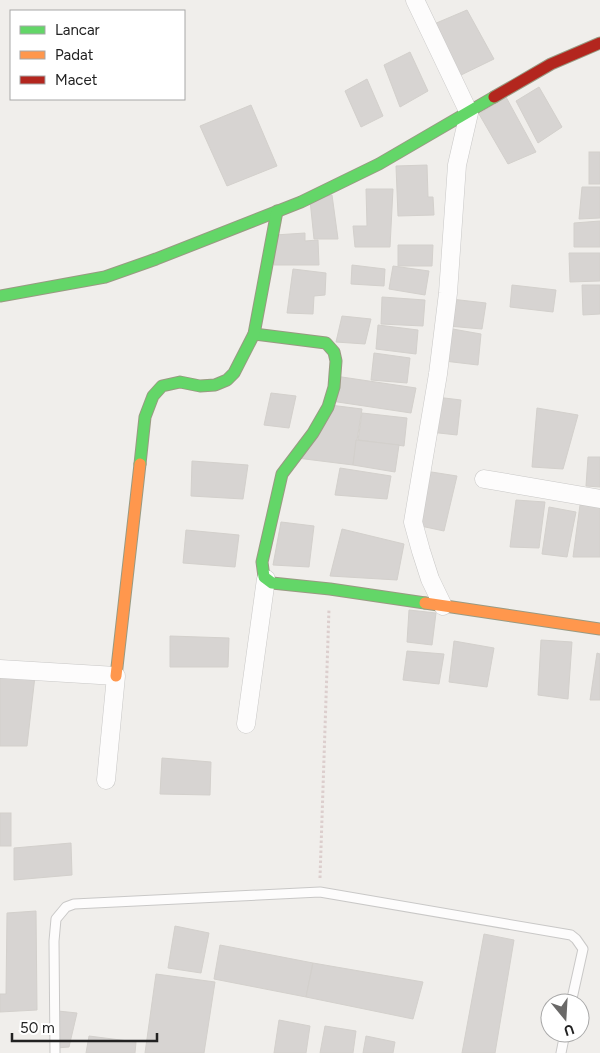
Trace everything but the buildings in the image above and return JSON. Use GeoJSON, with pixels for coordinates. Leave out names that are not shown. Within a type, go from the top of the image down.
{"type":"FeatureCollection","features":[{"type":"Feature","properties":{"kind":"street"},"geometry":{"type":"LineString","coordinates":[[415,0],[469,113],[457,165],[448,294],[438,374],[413,522],[430,579],[443,606]]}},
{"type":"Feature","properties":{"kind":"street"},"geometry":{"type":"LineString","coordinates":[[0,296],[105,277],[277,211],[358,175],[469,113],[551,64],[600,43]]}},
{"type":"Feature","properties":{"kind":"street"},"geometry":{"type":"LineString","coordinates":[[106,780],[145,417],[153,396],[162,386],[172,382],[207,386],[220,384],[234,373],[254,334],[277,211]]}},
{"type":"Feature","properties":{"kind":"street"},"geometry":{"type":"LineString","coordinates":[[254,334],[326,343],[334,352],[336,361],[334,388],[328,408],[282,474],[262,562],[263,576],[266,579],[272,583],[330,589],[600,630]]}},
{"type":"Feature","properties":{"kind":"street"},"geometry":{"type":"LineString","coordinates":[[484,479],[600,499]]}},
{"type":"Feature","properties":{"kind":"street"},"geometry":{"type":"LineString","coordinates":[[246,724],[266,579]]}},
{"type":"Feature","properties":{"kind":"street"},"geometry":{"type":"LineString","coordinates":[[0,669],[116,676]]}},
{"type":"Feature","properties":{"kind":"lane"},"geometry":{"type":"LineString","coordinates":[[55,1053],[54,941],[56,919],[66,907],[74,904],[320,892],[571,935],[583,948],[573,993]]}},
{"type":"Feature","properties":{"kind":"path"},"geometry":{"type":"LineString","coordinates":[[320,892],[330,589]]}},
{"type":"Feature","properties":{"kind":"traffic: fast"},"geometry":{"type":"LineString","coordinates":[[0,296],[105,277],[301,202],[379,164],[494,97]]}},
{"type":"Feature","properties":{"kind":"traffic: fast"},"geometry":{"type":"LineString","coordinates":[[140,464],[145,417],[153,396],[162,386],[180,382],[200,386],[215,385],[227,380],[234,373],[254,334],[277,211]]}},
{"type":"Feature","properties":{"kind":"traffic: fast"},"geometry":{"type":"LineString","coordinates":[[254,334],[326,343],[334,352],[336,361],[334,387],[328,407],[313,433],[282,474],[262,562],[264,577],[272,583],[330,589],[425,603]]}},
{"type":"Feature","properties":{"kind":"traffic: slow"},"geometry":{"type":"LineString","coordinates":[[116,676],[140,464]]}},
{"type":"Feature","properties":{"kind":"traffic: slow"},"geometry":{"type":"LineString","coordinates":[[425,603],[600,629]]}},
{"type":"Feature","properties":{"kind":"traffic: jam"},"geometry":{"type":"LineString","coordinates":[[494,97],[551,64],[600,43]]}}]}
